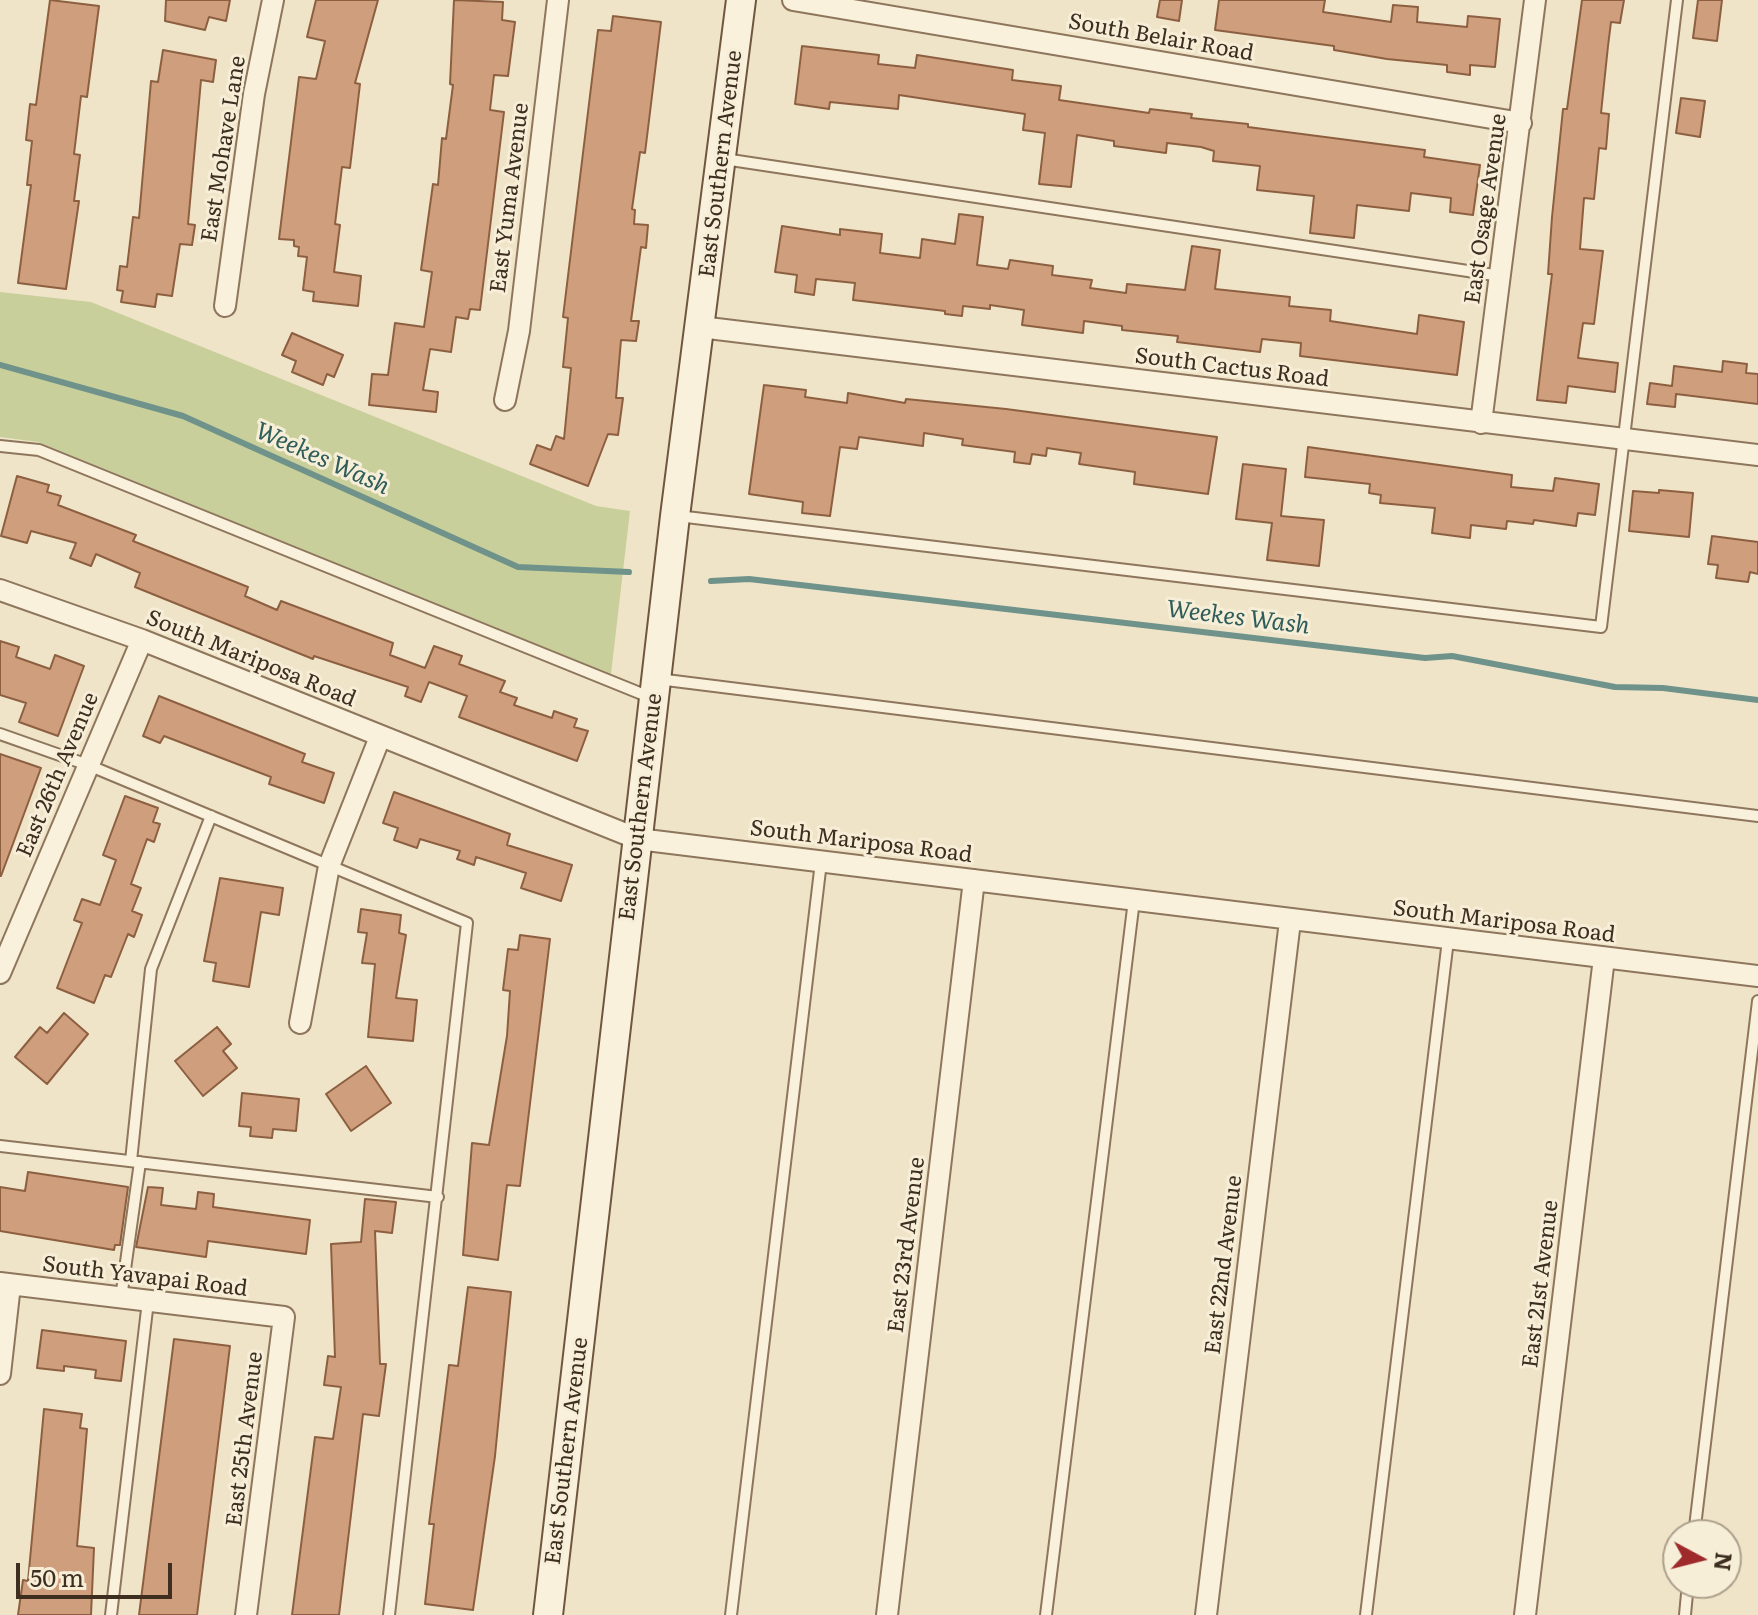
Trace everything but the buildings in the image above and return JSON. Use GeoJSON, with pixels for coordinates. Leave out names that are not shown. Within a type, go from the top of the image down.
{"type":"FeatureCollection","features":[{"type":"Feature","properties":{"kind":"main road","name":"East Southern Avenue"},"geometry":{"type":"LineString","coordinates":[[548,1615],[675,516],[741,0]]}},
{"type":"Feature","properties":{"kind":"street","name":"East Mohave Lane"},"geometry":{"type":"LineString","coordinates":[[225,306],[254,94],[273,0]]}},
{"type":"Feature","properties":{"kind":"street","name":"East Yuma Avenue"},"geometry":{"type":"LineString","coordinates":[[505,400],[519,331],[558,0]]}},
{"type":"Feature","properties":{"kind":"street","name":"South Belair Road"},"geometry":{"type":"LineString","coordinates":[[793,0],[1521,123]]}},
{"type":"Feature","properties":{"kind":"street","name":"East Osage Avenue"},"geometry":{"type":"LineString","coordinates":[[1481,423],[1535,0]]}},
{"type":"Feature","properties":{"kind":"street","name":"South Cactus Road"},"geometry":{"type":"LineString","coordinates":[[700,327],[1758,455]]}},
{"type":"Feature","properties":{"kind":"street","name":"South Mariposa Road"},"geometry":{"type":"LineString","coordinates":[[0,590],[142,640],[638,839],[1758,976]]}},
{"type":"Feature","properties":{"kind":"street","name":"East 26th Avenue"},"geometry":{"type":"LineString","coordinates":[[0,973],[142,640]]}},
{"type":"Feature","properties":{"kind":"street"},"geometry":{"type":"LineString","coordinates":[[300,1023],[329,866],[380,737]]}},
{"type":"Feature","properties":{"kind":"street","name":"East 23rd Avenue"},"geometry":{"type":"LineString","coordinates":[[887,1615],[974,880]]}},
{"type":"Feature","properties":{"kind":"street","name":"East 22nd Avenue"},"geometry":{"type":"LineString","coordinates":[[1206,1615],[1290,921]]}},
{"type":"Feature","properties":{"kind":"street","name":"East 21st Avenue"},"geometry":{"type":"LineString","coordinates":[[1525,1615],[1604,958]]}},
{"type":"Feature","properties":{"kind":"street"},"geometry":{"type":"LineString","coordinates":[[0,1374],[5,1284]]}},
{"type":"Feature","properties":{"kind":"street","name":"South Yavapai Road"},"geometry":{"type":"LineString","coordinates":[[5,1284],[284,1317]]}},
{"type":"Feature","properties":{"kind":"street","name":"East 25th Avenue"},"geometry":{"type":"LineString","coordinates":[[246,1615],[284,1317]]}},
{"type":"Feature","properties":{"kind":"lane"},"geometry":{"type":"LineString","coordinates":[[675,516],[1601,627],[1677,0]]}},
{"type":"Feature","properties":{"kind":"lane"},"geometry":{"type":"LineString","coordinates":[[722,159],[1501,276]]}},
{"type":"Feature","properties":{"kind":"lane"},"geometry":{"type":"LineString","coordinates":[[0,446],[39,450],[655,689],[1758,816]]}},
{"type":"Feature","properties":{"kind":"lane"},"geometry":{"type":"LineString","coordinates":[[0,734],[88,765],[467,923],[389,1615]]}},
{"type":"Feature","properties":{"kind":"lane"},"geometry":{"type":"LineString","coordinates":[[121,1298],[136,1162],[151,969],[211,816]]}},
{"type":"Feature","properties":{"kind":"lane"},"geometry":{"type":"LineString","coordinates":[[731,1615],[821,862]]}},
{"type":"Feature","properties":{"kind":"lane"},"geometry":{"type":"LineString","coordinates":[[1046,1615],[1134,900]]}},
{"type":"Feature","properties":{"kind":"lane"},"geometry":{"type":"LineString","coordinates":[[1366,1615],[1448,940]]}},
{"type":"Feature","properties":{"kind":"lane"},"geometry":{"type":"LineString","coordinates":[[1696,1519],[1758,1001]]}},
{"type":"Feature","properties":{"kind":"lane"},"geometry":{"type":"LineString","coordinates":[[0,1146],[438,1197]]}},
{"type":"Feature","properties":{"kind":"lane"},"geometry":{"type":"LineString","coordinates":[[111,1615],[148,1301]]}},
{"type":"Feature","properties":{"kind":"green space"},"geometry":{"type":"Polygon","coordinates":[[[0,292],[91,302],[596,506],[630,511],[611,674],[38,442],[0,437],[0,292]]]}},
{"type":"Feature","properties":{"kind":"waterway","name":"Weekes Wash"},"geometry":{"type":"LineString","coordinates":[[0,365],[183,416],[518,567],[629,572]]}},
{"type":"Feature","properties":{"kind":"waterway","name":"Weekes Wash"},"geometry":{"type":"LineString","coordinates":[[711,581],[749,579],[1425,658],[1452,656],[1615,687],[1663,688],[1758,700]]}}]}
